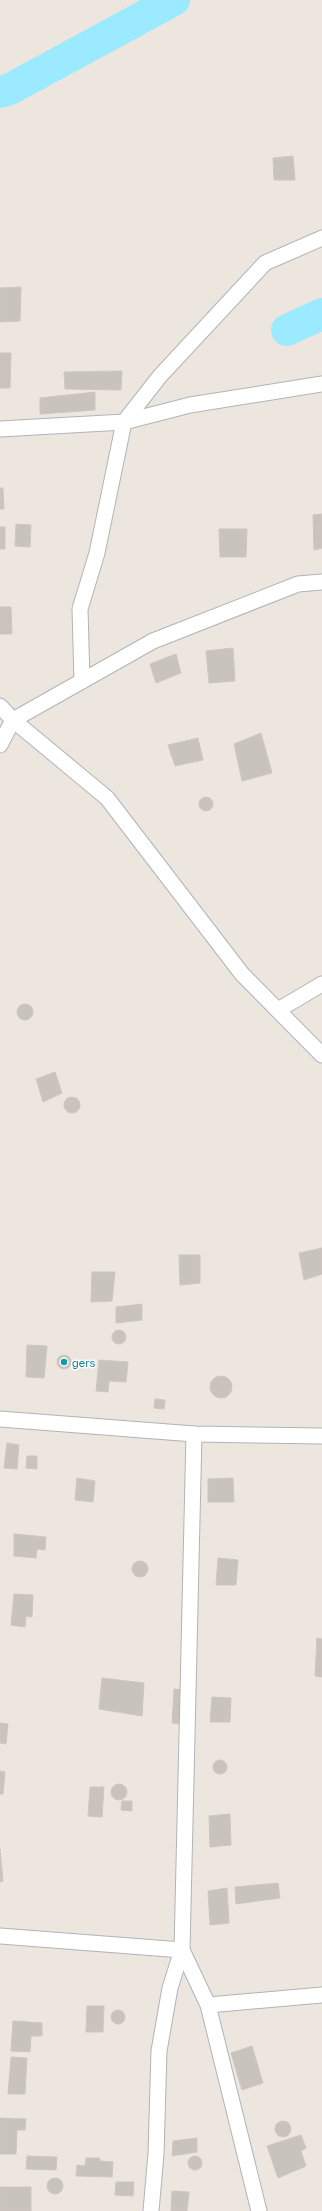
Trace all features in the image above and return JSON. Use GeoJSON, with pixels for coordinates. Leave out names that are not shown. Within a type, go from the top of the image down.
{"type":"FeatureCollection","features":[{"type":"Feature","properties":{"kind":"street"},"geometry":{"type":"LineString","coordinates":[[82,681],[80,609],[97,553],[124,422],[160,376],[264,263],[322,238]]}},
{"type":"Feature","properties":{"kind":"street"},"geometry":{"type":"LineString","coordinates":[[0,429],[124,422],[190,405],[322,384]]}},
{"type":"Feature","properties":{"kind":"street"},"geometry":{"type":"LineString","coordinates":[[0,746],[13,720],[153,642],[298,584],[322,582]]}},
{"type":"Feature","properties":{"kind":"street"},"geometry":{"type":"LineString","coordinates":[[0,706],[13,720],[107,798],[242,974],[322,1055]]}},
{"type":"Feature","properties":{"kind":"street"},"geometry":{"type":"LineString","coordinates":[[278,1010],[322,984]]}},
{"type":"Feature","properties":{"kind":"street"},"geometry":{"type":"LineString","coordinates":[[0,1419],[194,1434],[322,1436]]}},
{"type":"Feature","properties":{"kind":"street"},"geometry":{"type":"LineString","coordinates":[[151,2211],[156,2154],[159,2051],[170,1988],[182,1950],[194,1434]]}},
{"type":"Feature","properties":{"kind":"street"},"geometry":{"type":"LineString","coordinates":[[0,1936],[182,1950]]}},
{"type":"Feature","properties":{"kind":"street"},"geometry":{"type":"LineString","coordinates":[[182,1950],[208,2005],[259,2211]]}},
{"type":"Feature","properties":{"kind":"street"},"geometry":{"type":"LineString","coordinates":[[208,2005],[322,1995]]}},
{"type":"Feature","properties":{"kind":"building"},"geometry":{"type":"Polygon","coordinates":[[[293,156],[295,180],[274,180],[273,158],[293,156]]]}},
{"type":"Feature","properties":{"kind":"building"},"geometry":{"type":"Polygon","coordinates":[[[21,287],[20,321],[0,322],[0,288],[21,287]]]}},
{"type":"Feature","properties":{"kind":"building"},"geometry":{"type":"Polygon","coordinates":[[[0,353],[11,353],[10,388],[0,388],[0,353]]]}},
{"type":"Feature","properties":{"kind":"building"},"geometry":{"type":"Polygon","coordinates":[[[122,371],[121,390],[65,389],[64,372],[122,371]]]}},
{"type":"Feature","properties":{"kind":"building"},"geometry":{"type":"Polygon","coordinates":[[[95,392],[95,410],[40,414],[40,398],[95,392]]]}},
{"type":"Feature","properties":{"kind":"building"},"geometry":{"type":"Polygon","coordinates":[[[0,488],[3,488],[4,509],[0,509],[0,488]]]}},
{"type":"Feature","properties":{"kind":"building"},"geometry":{"type":"Polygon","coordinates":[[[322,514],[322,548],[314,550],[313,515],[322,514]]]}},
{"type":"Feature","properties":{"kind":"building"},"geometry":{"type":"Polygon","coordinates":[[[16,524],[31,525],[30,547],[15,546],[16,524]]]}},
{"type":"Feature","properties":{"kind":"building"},"geometry":{"type":"Polygon","coordinates":[[[0,527],[5,527],[5,549],[0,549],[0,527]]]}},
{"type":"Feature","properties":{"kind":"building"},"geometry":{"type":"Polygon","coordinates":[[[219,529],[247,529],[246,557],[220,557],[219,529]]]}},
{"type":"Feature","properties":{"kind":"building"},"geometry":{"type":"Polygon","coordinates":[[[0,607],[11,607],[12,634],[0,634],[0,607]]]}},
{"type":"Feature","properties":{"kind":"building"},"geometry":{"type":"Polygon","coordinates":[[[233,648],[235,681],[209,683],[206,651],[233,648]]]}},
{"type":"Feature","properties":{"kind":"building"},"geometry":{"type":"Polygon","coordinates":[[[176,654],[181,673],[156,683],[150,664],[176,654]]]}},
{"type":"Feature","properties":{"kind":"building"},"geometry":{"type":"Polygon","coordinates":[[[261,733],[272,773],[242,781],[234,744],[261,733]]]}},
{"type":"Feature","properties":{"kind":"building"},"geometry":{"type":"Polygon","coordinates":[[[198,738],[203,760],[175,766],[168,745],[198,738]]]}},
{"type":"Feature","properties":{"kind":"building"},"geometry":{"type":"Polygon","coordinates":[[[203,797],[209,797],[213,801],[213,807],[209,811],[203,811],[199,807],[199,801],[203,797]]]}},
{"type":"Feature","properties":{"kind":"building"},"geometry":{"type":"Polygon","coordinates":[[[25,1004],[32,1009],[33,1012],[28,1019],[25,1020],[18,1015],[17,1012],[22,1005],[25,1004]]]}},
{"type":"Feature","properties":{"kind":"building"},"geometry":{"type":"Polygon","coordinates":[[[55,1072],[62,1093],[43,1102],[36,1079],[55,1072]]]}},
{"type":"Feature","properties":{"kind":"building"},"geometry":{"type":"Polygon","coordinates":[[[72,1097],[79,1102],[80,1105],[75,1112],[72,1113],[65,1108],[64,1105],[69,1098],[72,1097]]]}},
{"type":"Feature","properties":{"kind":"building"},"geometry":{"type":"Polygon","coordinates":[[[322,1248],[322,1274],[304,1280],[299,1253],[322,1248]]]}},
{"type":"Feature","properties":{"kind":"building"},"geometry":{"type":"Polygon","coordinates":[[[179,1255],[200,1255],[200,1283],[180,1285],[179,1255]]]}},
{"type":"Feature","properties":{"kind":"building"},"geometry":{"type":"Polygon","coordinates":[[[92,1272],[115,1272],[112,1301],[91,1302],[92,1272]]]}},
{"type":"Feature","properties":{"kind":"building"},"geometry":{"type":"Polygon","coordinates":[[[142,1304],[142,1320],[116,1323],[116,1307],[142,1304]]]}},
{"type":"Feature","properties":{"kind":"building"},"geometry":{"type":"Polygon","coordinates":[[[116,1330],[122,1330],[126,1334],[126,1340],[122,1344],[116,1344],[112,1340],[112,1334],[116,1330]]]}},
{"type":"Feature","properties":{"kind":"building"},"geometry":{"type":"Polygon","coordinates":[[[27,1345],[47,1346],[44,1378],[26,1377],[27,1345]]]}},
{"type":"Feature","properties":{"kind":"building","name":"gers"},"geometry":{"type":"Polygon","coordinates":[[[64,1355],[69,1357],[71,1362],[69,1367],[64,1369],[59,1367],[57,1362],[59,1357],[64,1355]]]}},
{"type":"Feature","properties":{"kind":"building"},"geometry":{"type":"Polygon","coordinates":[[[99,1360],[128,1362],[126,1382],[109,1381],[108,1392],[96,1391],[99,1360]]]}},
{"type":"Feature","properties":{"kind":"building"},"geometry":{"type":"Polygon","coordinates":[[[221,1376],[229,1379],[232,1387],[229,1395],[221,1398],[213,1395],[210,1387],[213,1379],[221,1376]]]}},
{"type":"Feature","properties":{"kind":"building"},"geometry":{"type":"Polygon","coordinates":[[[155,1399],[165,1400],[164,1409],[154,1408],[155,1399]]]}},
{"type":"Feature","properties":{"kind":"building"},"geometry":{"type":"Polygon","coordinates":[[[7,1443],[19,1445],[17,1469],[4,1468],[7,1443]]]}},
{"type":"Feature","properties":{"kind":"building"},"geometry":{"type":"Polygon","coordinates":[[[27,1456],[37,1456],[37,1469],[26,1468],[27,1456]]]}},
{"type":"Feature","properties":{"kind":"building"},"geometry":{"type":"Polygon","coordinates":[[[77,1478],[95,1481],[93,1502],[75,1500],[77,1478]]]}},
{"type":"Feature","properties":{"kind":"building"},"geometry":{"type":"Polygon","coordinates":[[[233,1478],[234,1502],[208,1502],[208,1479],[233,1478]]]}},
{"type":"Feature","properties":{"kind":"building"},"geometry":{"type":"Polygon","coordinates":[[[14,1534],[46,1537],[45,1550],[37,1549],[36,1558],[14,1556],[14,1534]]]}},
{"type":"Feature","properties":{"kind":"building"},"geometry":{"type":"Polygon","coordinates":[[[218,1558],[238,1560],[236,1585],[216,1585],[218,1558]]]}},
{"type":"Feature","properties":{"kind":"building"},"geometry":{"type":"Polygon","coordinates":[[[140,1561],[147,1566],[148,1569],[143,1576],[140,1577],[133,1572],[132,1569],[137,1562],[140,1561]]]}},
{"type":"Feature","properties":{"kind":"building"},"geometry":{"type":"Polygon","coordinates":[[[14,1594],[33,1595],[32,1617],[26,1616],[25,1627],[11,1625],[14,1594]]]}},
{"type":"Feature","properties":{"kind":"building"},"geometry":{"type":"Polygon","coordinates":[[[317,1638],[322,1639],[322,1677],[315,1676],[317,1638]]]}},
{"type":"Feature","properties":{"kind":"building"},"geometry":{"type":"Polygon","coordinates":[[[102,1678],[144,1683],[142,1716],[99,1709],[102,1678]]]}},
{"type":"Feature","properties":{"kind":"building"},"geometry":{"type":"Polygon","coordinates":[[[174,1689],[184,1690],[182,1724],[172,1723],[174,1689]]]}},
{"type":"Feature","properties":{"kind":"building"},"geometry":{"type":"Polygon","coordinates":[[[212,1697],[231,1698],[230,1722],[210,1722],[212,1697]]]}},
{"type":"Feature","properties":{"kind":"building"},"geometry":{"type":"Polygon","coordinates":[[[0,1723],[8,1724],[6,1744],[0,1743],[0,1723]]]}},
{"type":"Feature","properties":{"kind":"building"},"geometry":{"type":"Polygon","coordinates":[[[217,1760],[223,1760],[227,1764],[227,1770],[223,1774],[217,1774],[213,1770],[213,1764],[217,1760]]]}},
{"type":"Feature","properties":{"kind":"building"},"geometry":{"type":"Polygon","coordinates":[[[0,1771],[5,1772],[3,1794],[0,1794],[0,1771]]]}},
{"type":"Feature","properties":{"kind":"building"},"geometry":{"type":"Polygon","coordinates":[[[119,1784],[126,1789],[127,1792],[122,1799],[119,1800],[112,1795],[111,1792],[116,1785],[119,1784]]]}},
{"type":"Feature","properties":{"kind":"building"},"geometry":{"type":"Polygon","coordinates":[[[90,1787],[104,1787],[102,1817],[88,1816],[90,1787]]]}},
{"type":"Feature","properties":{"kind":"building"},"geometry":{"type":"Polygon","coordinates":[[[122,1801],[132,1801],[132,1811],[121,1810],[122,1801]]]}},
{"type":"Feature","properties":{"kind":"building"},"geometry":{"type":"Polygon","coordinates":[[[230,1814],[231,1845],[210,1847],[209,1816],[230,1814]]]}},
{"type":"Feature","properties":{"kind":"building"},"geometry":{"type":"Polygon","coordinates":[[[0,1849],[3,1881],[0,1882],[0,1849]]]}},
{"type":"Feature","properties":{"kind":"building"},"geometry":{"type":"Polygon","coordinates":[[[278,1883],[280,1898],[236,1904],[235,1887],[278,1883]]]}},
{"type":"Feature","properties":{"kind":"building"},"geometry":{"type":"Polygon","coordinates":[[[227,1888],[229,1923],[210,1925],[208,1891],[227,1888]]]}},
{"type":"Feature","properties":{"kind":"building"},"geometry":{"type":"Polygon","coordinates":[[[87,2006],[104,2006],[103,2032],[86,2032],[87,2006]]]}},
{"type":"Feature","properties":{"kind":"building"},"geometry":{"type":"Polygon","coordinates":[[[115,2010],[121,2010],[125,2014],[125,2020],[121,2024],[115,2024],[111,2020],[111,2014],[115,2010]]]}},
{"type":"Feature","properties":{"kind":"building"},"geometry":{"type":"Polygon","coordinates":[[[13,2021],[42,2023],[42,2036],[31,2036],[30,2052],[11,2051],[13,2021]]]}},
{"type":"Feature","properties":{"kind":"building"},"geometry":{"type":"Polygon","coordinates":[[[252,2046],[263,2083],[242,2090],[231,2053],[252,2046]]]}},
{"type":"Feature","properties":{"kind":"building"},"geometry":{"type":"Polygon","coordinates":[[[11,2057],[27,2058],[25,2094],[8,2094],[11,2057]]]}},
{"type":"Feature","properties":{"kind":"building"},"geometry":{"type":"Polygon","coordinates":[[[0,2118],[26,2119],[25,2130],[17,2130],[16,2154],[0,2154],[0,2118]]]}},
{"type":"Feature","properties":{"kind":"building"},"geometry":{"type":"Polygon","coordinates":[[[283,2121],[290,2126],[291,2129],[286,2136],[283,2137],[276,2132],[275,2129],[280,2122],[283,2121]]]}},
{"type":"Feature","properties":{"kind":"building"},"geometry":{"type":"Polygon","coordinates":[[[301,2135],[306,2148],[301,2151],[306,2166],[278,2178],[267,2146],[301,2135]]]}},
{"type":"Feature","properties":{"kind":"building"},"geometry":{"type":"Polygon","coordinates":[[[197,2138],[197,2152],[172,2156],[173,2141],[197,2138]]]}},
{"type":"Feature","properties":{"kind":"building"},"geometry":{"type":"Polygon","coordinates":[[[27,2156],[57,2157],[56,2170],[26,2169],[27,2156]]]}},
{"type":"Feature","properties":{"kind":"building"},"geometry":{"type":"Polygon","coordinates":[[[192,2156],[198,2156],[202,2160],[202,2166],[198,2170],[192,2170],[188,2166],[188,2160],[192,2156]]]}},
{"type":"Feature","properties":{"kind":"building"},"geometry":{"type":"Polygon","coordinates":[[[86,2158],[100,2158],[100,2161],[113,2162],[112,2177],[76,2176],[77,2165],[85,2166],[86,2158]]]}},
{"type":"Feature","properties":{"kind":"building"},"geometry":{"type":"Polygon","coordinates":[[[55,2178],[62,2183],[63,2186],[58,2193],[55,2194],[48,2189],[47,2186],[52,2179],[55,2178]]]}},
{"type":"Feature","properties":{"kind":"building"},"geometry":{"type":"Polygon","coordinates":[[[116,2182],[134,2182],[133,2196],[115,2195],[116,2182]]]}},
{"type":"Feature","properties":{"kind":"building"},"geometry":{"type":"Polygon","coordinates":[[[0,2187],[31,2187],[31,2211],[0,2211],[0,2187]]]}},
{"type":"Feature","properties":{"kind":"building"},"geometry":{"type":"Polygon","coordinates":[[[172,2191],[189,2192],[187,2211],[171,2211],[172,2191]]]}},
{"type":"Feature","properties":{"kind":"waterway"},"geometry":{"type":"LineString","coordinates":[[0,92],[10,89],[174,0]]}},
{"type":"Feature","properties":{"kind":"waterway"},"geometry":{"type":"LineString","coordinates":[[287,330],[322,314]]}},
{"type":"Feature","properties":{"kind":"place","name":"gers"},"geometry":{"type":"Point","coordinates":[64,1362]}}]}
